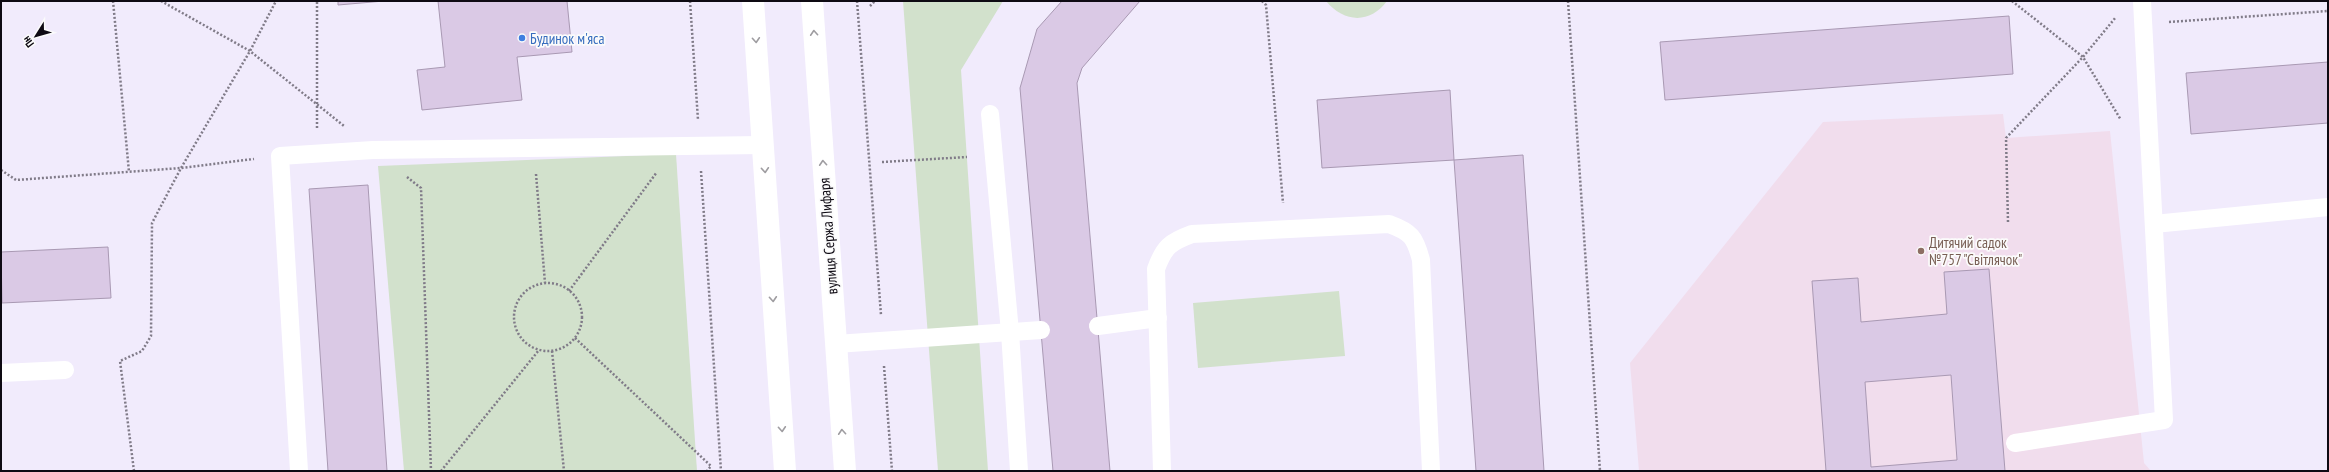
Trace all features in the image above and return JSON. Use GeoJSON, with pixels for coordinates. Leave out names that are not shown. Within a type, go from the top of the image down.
{"type":"FeatureCollection","features":[{"type":"Feature","properties":{"kind":"street"},"geometry":{"type":"LineString","coordinates":[[753,1],[785,471]]}},
{"type":"Feature","properties":{"kind":"street","name":"вулиця Сержа Лифаря"},"geometry":{"type":"LineString","coordinates":[[812,1],[845,471]]}},
{"type":"Feature","properties":{"kind":"lane"},"geometry":{"type":"LineString","coordinates":[[2015,443],[2164,420],[2142,1]]}},
{"type":"Feature","properties":{"kind":"lane"},"geometry":{"type":"LineString","coordinates":[[990,114],[1010,332],[1019,471]]}},
{"type":"Feature","properties":{"kind":"lane"},"geometry":{"type":"LineString","coordinates":[[299,471],[280,156],[373,150],[763,145]]}},
{"type":"Feature","properties":{"kind":"lane"},"geometry":{"type":"LineString","coordinates":[[2154,224],[2328,207]]}},
{"type":"Feature","properties":{"kind":"lane"},"geometry":{"type":"LineString","coordinates":[[1162,471],[1156,269],[1162,252],[1174,240],[1192,234],[1389,224],[1406,230],[1416,241],[1421,260],[1431,471]]}},
{"type":"Feature","properties":{"kind":"lane"},"geometry":{"type":"LineString","coordinates":[[1098,326],[1158,318]]}},
{"type":"Feature","properties":{"kind":"lane"},"geometry":{"type":"LineString","coordinates":[[836,344],[1041,330]]}},
{"type":"Feature","properties":{"kind":"lane"},"geometry":{"type":"LineString","coordinates":[[1,373],[65,370]]}},
{"type":"Feature","properties":{"kind":"path"},"geometry":{"type":"LineString","coordinates":[[113,1],[129,172]]}},
{"type":"Feature","properties":{"kind":"path"},"geometry":{"type":"LineString","coordinates":[[161,1],[250,51],[421,188],[431,471]]}},
{"type":"Feature","properties":{"kind":"path"},"geometry":{"type":"LineString","coordinates":[[134,471],[120,362],[142,351],[151,336],[152,223],[180,168],[250,51],[276,1]]}},
{"type":"Feature","properties":{"kind":"path"},"geometry":{"type":"LineString","coordinates":[[316,154],[318,105],[317,1]]}},
{"type":"Feature","properties":{"kind":"path"},"geometry":{"type":"LineString","coordinates":[[690,1],[693,146],[722,471]]}},
{"type":"Feature","properties":{"kind":"path"},"geometry":{"type":"LineString","coordinates":[[857,1],[892,471]]}},
{"type":"Feature","properties":{"kind":"path"},"geometry":{"type":"LineString","coordinates":[[870,6],[875,1]]}},
{"type":"Feature","properties":{"kind":"path"},"geometry":{"type":"LineString","coordinates":[[1262,1],[1266,5],[1285,229]]}},
{"type":"Feature","properties":{"kind":"path"},"geometry":{"type":"LineString","coordinates":[[1568,1],[1600,471]]}},
{"type":"Feature","properties":{"kind":"path"},"geometry":{"type":"LineString","coordinates":[[2012,1],[2082,57],[2122,122]]}},
{"type":"Feature","properties":{"kind":"path"},"geometry":{"type":"LineString","coordinates":[[2143,23],[2328,11]]}},
{"type":"Feature","properties":{"kind":"path"},"geometry":{"type":"LineString","coordinates":[[2008,222],[2006,138],[2082,57],[2120,12]]}},
{"type":"Feature","properties":{"kind":"path"},"geometry":{"type":"LineString","coordinates":[[569,290],[661,166],[693,146]]}},
{"type":"Feature","properties":{"kind":"path"},"geometry":{"type":"LineString","coordinates":[[534,148],[544,283]]}},
{"type":"Feature","properties":{"kind":"path"},"geometry":{"type":"LineString","coordinates":[[1,170],[16,180],[180,168],[280,156]]}},
{"type":"Feature","properties":{"kind":"path"},"geometry":{"type":"LineString","coordinates":[[882,162],[993,156]]}},
{"type":"Feature","properties":{"kind":"path"},"geometry":{"type":"LineString","coordinates":[[544,283],[558,284],[569,290],[577,301],[582,313],[581,326],[575,338],[564,346],[552,351],[539,350],[527,344],[518,334],[514,321],[515,307],[521,295],[532,287],[544,283]]}},
{"type":"Feature","properties":{"kind":"path"},"geometry":{"type":"LineString","coordinates":[[575,338],[711,466],[707,471]]}},
{"type":"Feature","properties":{"kind":"path"},"geometry":{"type":"LineString","coordinates":[[441,471],[539,350]]}},
{"type":"Feature","properties":{"kind":"path"},"geometry":{"type":"LineString","coordinates":[[552,351],[564,471]]}},
{"type":"Feature","properties":{"kind":"shaded area","name":"Дитячий садок №757 \"Світлячок\""},"geometry":{"type":"Polygon","coordinates":[[[2003,114],[2006,138],[2110,131],[2144,463],[2151,471],[1639,471],[1630,363],[1823,122],[2003,114]]]}},
{"type":"Feature","properties":{"kind":"green space"},"geometry":{"type":"Polygon","coordinates":[[[903,1],[1003,1],[961,70],[988,471],[938,471],[903,1]]]}},
{"type":"Feature","properties":{"kind":"green space"},"geometry":{"type":"Polygon","coordinates":[[[1326,1],[1387,1],[1373,14],[1357,18],[1341,14],[1326,1]]]}},
{"type":"Feature","properties":{"kind":"green space"},"geometry":{"type":"Polygon","coordinates":[[[676,154],[697,471],[404,471],[378,166],[676,154]]]}},
{"type":"Feature","properties":{"kind":"green space"},"geometry":{"type":"Polygon","coordinates":[[[1339,291],[1345,356],[1198,368],[1193,303],[1339,291]]]}},
{"type":"Feature","properties":{"kind":"building"},"geometry":{"type":"Polygon","coordinates":[[[338,1],[384,1],[338,5],[338,1]]]}},
{"type":"Feature","properties":{"kind":"building"},"geometry":{"type":"Polygon","coordinates":[[[438,1],[567,1],[572,52],[517,57],[522,100],[422,110],[417,70],[445,67],[438,1]]]}},
{"type":"Feature","properties":{"kind":"building"},"geometry":{"type":"Polygon","coordinates":[[[1062,1],[1140,1],[1082,68],[1077,83],[1110,471],[1053,471],[1020,88],[1037,29],[1062,1]]]}},
{"type":"Feature","properties":{"kind":"building"},"geometry":{"type":"Polygon","coordinates":[[[2009,16],[2013,74],[1665,100],[1660,42],[2009,16]]]}},
{"type":"Feature","properties":{"kind":"building"},"geometry":{"type":"Polygon","coordinates":[[[2328,62],[2328,123],[2191,134],[2186,73],[2328,62]]]}},
{"type":"Feature","properties":{"kind":"building"},"geometry":{"type":"Polygon","coordinates":[[[1450,90],[1454,160],[1322,168],[1317,100],[1450,90]]]}},
{"type":"Feature","properties":{"kind":"building"},"geometry":{"type":"Polygon","coordinates":[[[1523,155],[1544,471],[1476,471],[1454,160],[1523,155]]]}},
{"type":"Feature","properties":{"kind":"building"},"geometry":{"type":"Polygon","coordinates":[[[368,185],[387,471],[328,471],[309,189],[368,185]]]}},
{"type":"Feature","properties":{"kind":"building"},"geometry":{"type":"Polygon","coordinates":[[[108,247],[111,298],[2,303],[1,252],[108,247]]]}},
{"type":"Feature","properties":{"kind":"building"},"geometry":{"type":"Polygon","coordinates":[[[1989,269],[2005,471],[1826,471],[1812,281],[1858,278],[1861,322],[1947,314],[1944,272],[1989,269]],[[1951,375],[1865,382],[1871,467],[1957,460],[1951,375]]]}},
{"type":"Feature","properties":{"kind":"place","name":"Будинок м'яса"},"geometry":{"type":"Point","coordinates":[522,38]}},
{"type":"Feature","properties":{"kind":"place","name":"Дитячий садок №757 \"Світлячок\""},"geometry":{"type":"Point","coordinates":[1921,251]}}]}
